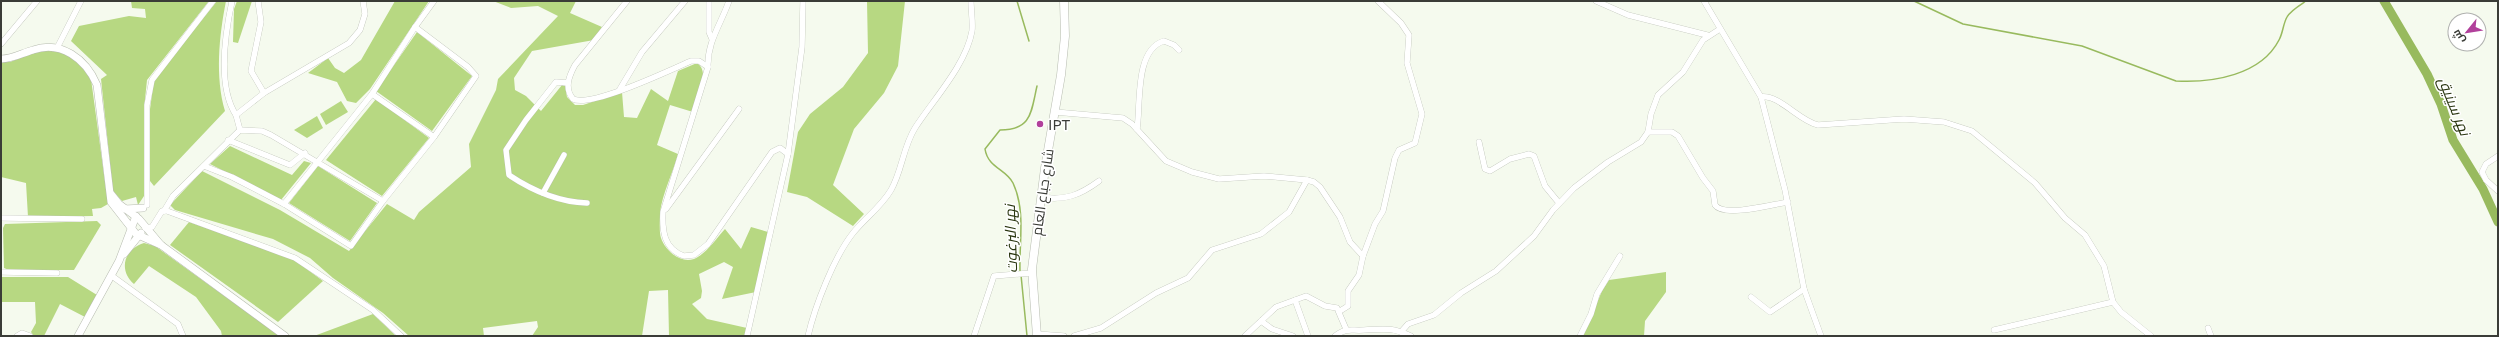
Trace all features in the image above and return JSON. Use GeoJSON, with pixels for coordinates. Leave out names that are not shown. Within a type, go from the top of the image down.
{"type":"FeatureCollection","features":[{"type":"Feature","properties":{"kind":"main road","name":"شارع جباع العام"},"geometry":{"type":"LineString","coordinates":[[1037,335],[1028,274],[1055,112],[1064,43],[1064,1]]}},
{"type":"Feature","properties":{"kind":"street"},"geometry":{"type":"LineString","coordinates":[[1,44],[37,1]]}},
{"type":"Feature","properties":{"kind":"street"},"geometry":{"type":"LineString","coordinates":[[56,48],[81,1]]}},
{"type":"Feature","properties":{"kind":"street"},"geometry":{"type":"LineString","coordinates":[[125,209],[145,207],[147,105],[152,80],[213,1]]}},
{"type":"Feature","properties":{"kind":"street"},"geometry":{"type":"LineString","coordinates":[[232,1],[228,18],[224,79],[230,105],[236,115],[240,130]]}},
{"type":"Feature","properties":{"kind":"street"},"geometry":{"type":"LineString","coordinates":[[258,1],[261,22],[251,71],[264,93]]}},
{"type":"Feature","properties":{"kind":"street"},"geometry":{"type":"LineString","coordinates":[[236,115],[264,93],[349,43],[360,30],[365,14],[363,1]]}},
{"type":"Feature","properties":{"kind":"street"},"geometry":{"type":"LineString","coordinates":[[284,204],[317,160],[372,94],[415,26],[434,1]]}},
{"type":"Feature","properties":{"kind":"street"},"geometry":{"type":"LineString","coordinates":[[627,1],[576,65],[568,83],[571,97],[582,102],[631,86],[691,62],[698,62],[708,68]]}},
{"type":"Feature","properties":{"kind":"street"},"geometry":{"type":"LineString","coordinates":[[620,89],[642,52],[685,1]]}},
{"type":"Feature","properties":{"kind":"street"},"geometry":{"type":"LineString","coordinates":[[708,1],[709,32],[712,39]]}},
{"type":"Feature","properties":{"kind":"street"},"geometry":{"type":"LineString","coordinates":[[729,1],[712,39],[708,54],[708,68],[663,212],[662,227],[668,244],[679,254],[694,255],[708,244],[772,152],[780,148],[788,154]]}},
{"type":"Feature","properties":{"kind":"street"},"geometry":{"type":"LineString","coordinates":[[747,336],[788,154],[802,47],[803,1]]}},
{"type":"Feature","properties":{"kind":"street"},"geometry":{"type":"LineString","coordinates":[[808,336],[819,298],[844,246],[853,232],[880,206],[891,191],[901,169],[911,136],[934,102],[968,46],[972,23],[971,1]]}},
{"type":"Feature","properties":{"kind":"street"},"geometry":{"type":"LineString","coordinates":[[1340,311],[1348,306],[1348,291],[1359,275],[1363,256],[1375,224],[1383,211],[1395,158],[1399,150],[1415,143],[1422,114],[1407,63],[1409,35],[1401,23],[1378,1]]}},
{"type":"Feature","properties":{"kind":"street"},"geometry":{"type":"LineString","coordinates":[[1596,1],[1628,15],[1707,35]]}},
{"type":"Feature","properties":{"kind":"street"},"geometry":{"type":"LineString","coordinates":[[1704,1],[1720,29],[1738,55],[1761,97],[1788,202],[1804,289],[1821,336]]}},
{"type":"Feature","properties":{"kind":"street"},"geometry":{"type":"LineString","coordinates":[[204,166],[232,177],[284,204],[351,246],[383,201],[434,137],[476,76],[468,67],[415,26]]}},
{"type":"Feature","properties":{"kind":"street"},"geometry":{"type":"LineString","coordinates":[[1401,332],[1408,324],[1434,316],[1461,294],[1503,265],[1534,236],[1559,204],[1596,170],[1641,142],[1648,132],[1651,114],[1658,95],[1683,72],[1707,35],[1720,29]]}},
{"type":"Feature","properties":{"kind":"street"},"geometry":{"type":"LineString","coordinates":[[1137,129],[1140,117],[1138,88],[1152,52],[1158,44],[1164,41],[1174,44],[1179,50]]}},
{"type":"Feature","properties":{"kind":"street"},"geometry":{"type":"LineString","coordinates":[[1,59],[13,58],[38,48],[56,48],[72,54],[82,62],[93,76],[97,85],[112,205],[130,229],[139,236],[161,245]]}},
{"type":"Feature","properties":{"kind":"street"},"geometry":{"type":"LineString","coordinates":[[627,77],[631,86]]}},
{"type":"Feature","properties":{"kind":"street"},"geometry":{"type":"LineString","coordinates":[[568,83],[556,82],[526,120],[506,150],[509,175],[526,186],[567,202],[587,203]]}},
{"type":"Feature","properties":{"kind":"street"},"geometry":{"type":"LineString","coordinates":[[372,94],[434,137]]}},
{"type":"Feature","properties":{"kind":"street"},"geometry":{"type":"LineString","coordinates":[[1761,97],[1773,98],[1808,123],[1818,125],[1904,119],[1944,122],[1972,131],[2035,184],[2065,218],[2085,235],[2104,266],[2113,302],[2121,312],[2151,336]]}},
{"type":"Feature","properties":{"kind":"street"},"geometry":{"type":"LineString","coordinates":[[663,212],[739,109]]}},
{"type":"Feature","properties":{"kind":"street"},"geometry":{"type":"LineString","coordinates":[[1055,112],[1118,116],[1128,121],[1137,129],[1166,161],[1192,172],[1219,179],[1264,176],[1314,182],[1320,187],[1340,217],[1350,242],[1363,256]]}},
{"type":"Feature","properties":{"kind":"street"},"geometry":{"type":"LineString","coordinates":[[144,226],[152,227],[173,196],[228,140],[240,130],[262,132],[305,153],[383,201]]}},
{"type":"Feature","properties":{"kind":"street"},"geometry":{"type":"LineString","coordinates":[[1648,132],[1672,132],[1678,136],[1703,178],[1713,191],[1715,205],[1720,209],[1742,210],[1788,202]]}},
{"type":"Feature","properties":{"kind":"street"},"geometry":{"type":"LineString","coordinates":[[228,140],[290,165],[305,153]]}},
{"type":"Feature","properties":{"kind":"street"},"geometry":{"type":"LineString","coordinates":[[1479,142],[1486,169],[1490,171],[1510,159],[1529,154],[1534,156],[1545,186],[1559,204]]}},
{"type":"Feature","properties":{"kind":"street"},"geometry":{"type":"LineString","coordinates":[[543,193],[564,155]]}},
{"type":"Feature","properties":{"kind":"street"},"geometry":{"type":"LineString","coordinates":[[2498,156],[2486,164],[2482,172],[2486,180],[2498,191]]}},
{"type":"Feature","properties":{"kind":"street"},"geometry":{"type":"LineString","coordinates":[[1074,336],[1101,328],[1156,293],[1188,278],[1212,250],[1261,234],[1289,212],[1307,180]]}},
{"type":"Feature","properties":{"kind":"street"},"geometry":{"type":"LineString","coordinates":[[1041,197],[1057,199],[1075,196],[1099,181]]}},
{"type":"Feature","properties":{"kind":"street"},"geometry":{"type":"LineString","coordinates":[[110,193],[125,209],[136,216],[161,245],[285,336]]}},
{"type":"Feature","properties":{"kind":"street"},"geometry":{"type":"LineString","coordinates":[[164,211],[296,258],[373,310],[400,336]]}},
{"type":"Feature","properties":{"kind":"street"},"geometry":{"type":"LineString","coordinates":[[78,336],[112,276],[136,216]]}},
{"type":"Feature","properties":{"kind":"street"},"geometry":{"type":"LineString","coordinates":[[1,218],[82,219]]}},
{"type":"Feature","properties":{"kind":"street"},"geometry":{"type":"LineString","coordinates":[[119,261],[139,236],[144,226]]}},
{"type":"Feature","properties":{"kind":"street"},"geometry":{"type":"LineString","coordinates":[[1580,336],[1591,314],[1597,294],[1620,256]]}},
{"type":"Feature","properties":{"kind":"street"},"geometry":{"type":"LineString","coordinates":[[1,272],[57,273]]}},
{"type":"Feature","properties":{"kind":"street"},"geometry":{"type":"LineString","coordinates":[[974,336],[991,279],[997,274],[1028,274]]}},
{"type":"Feature","properties":{"kind":"street"},"geometry":{"type":"LineString","coordinates":[[112,276],[178,324],[183,336]]}},
{"type":"Feature","properties":{"kind":"street"},"geometry":{"type":"LineString","coordinates":[[1751,297],[1770,312],[1804,289]]}},
{"type":"Feature","properties":{"kind":"street"},"geometry":{"type":"LineString","coordinates":[[1246,336],[1276,307],[1294,300],[1310,297],[1340,311],[1346,329]]}},
{"type":"Feature","properties":{"kind":"street"},"geometry":{"type":"LineString","coordinates":[[1294,300],[1308,336]]}},
{"type":"Feature","properties":{"kind":"street"},"geometry":{"type":"LineString","coordinates":[[1994,330],[2113,302]]}},
{"type":"Feature","properties":{"kind":"street"},"geometry":{"type":"LineString","coordinates":[[1261,321],[1272,328],[1293,336]]}},
{"type":"Feature","properties":{"kind":"street"},"geometry":{"type":"LineString","coordinates":[[1335,336],[1346,329],[1364,331],[1385,328],[1411,336]]}},
{"type":"Feature","properties":{"kind":"street"},"geometry":{"type":"LineString","coordinates":[[2208,328],[2211,336]]}},
{"type":"Feature","properties":{"kind":"street"},"geometry":{"type":"LineString","coordinates":[[16,336],[22,333],[30,336]]}},
{"type":"Feature","properties":{"kind":"street"},"geometry":{"type":"LineString","coordinates":[[1037,335],[1064,336]]}},
{"type":"Feature","properties":{"kind":"green space"},"geometry":{"type":"Polygon","coordinates":[[[131,1],[209,1],[147,80],[144,109],[144,196],[138,205],[136,197],[122,201],[113,191],[101,79],[107,75],[71,41],[79,26],[129,16],[146,18],[145,9],[132,8],[131,1]]]}},
{"type":"Feature","properties":{"kind":"green space"},"geometry":{"type":"Polygon","coordinates":[[[217,1],[226,1],[221,28],[219,56],[220,84],[225,111],[154,186],[150,181],[150,109],[154,80],[217,1]]]}},
{"type":"Feature","properties":{"kind":"green space"},"geometry":{"type":"Polygon","coordinates":[[[237,1],[252,1],[238,43],[233,42],[234,9],[237,1]]]}},
{"type":"Feature","properties":{"kind":"green space"},"geometry":{"type":"Polygon","coordinates":[[[395,1],[429,1],[370,89],[356,103],[347,101],[337,82],[308,73],[328,58],[335,68],[344,73],[361,60],[395,1]]]}},
{"type":"Feature","properties":{"kind":"green space"},"geometry":{"type":"Polygon","coordinates":[[[493,1],[576,1],[570,13],[602,27],[594,40],[532,51],[514,78],[515,90],[526,96],[541,111],[562,85],[565,86],[567,97],[575,105],[583,105],[622,92],[624,117],[637,118],[651,89],[668,101],[678,71],[697,63],[701,67],[703,73],[702,86],[693,112],[670,105],[657,145],[678,154],[661,206],[660,235],[663,243],[674,255],[684,260],[689,260],[703,254],[725,229],[741,249],[751,227],[768,232],[756,292],[722,299],[733,267],[724,262],[699,274],[702,291],[701,298],[692,304],[707,319],[747,328],[745,336],[669,336],[668,290],[649,291],[642,336],[532,336],[538,327],[537,321],[483,328],[484,336],[409,336],[383,313],[333,278],[310,258],[273,239],[175,210],[170,205],[202,171],[280,210],[349,251],[387,204],[414,220],[419,212],[471,167],[469,144],[496,90],[498,79],[558,16],[538,6],[511,8],[493,1]]]}},
{"type":"Feature","properties":{"kind":"green space"},"geometry":{"type":"Polygon","coordinates":[[[867,1],[905,1],[898,66],[884,93],[854,129],[833,185],[864,214],[853,226],[807,197],[787,192],[798,132],[810,114],[843,87],[868,53],[867,1]]]}},
{"type":"Feature","properties":{"kind":"green space"},"geometry":{"type":"Polygon","coordinates":[[[417,32],[472,76],[432,131],[376,91],[417,32]]]}},
{"type":"Feature","properties":{"kind":"green space"},"geometry":{"type":"Polygon","coordinates":[[[40,50],[58,51],[70,56],[80,65],[91,79],[108,204],[101,208],[92,209],[93,216],[28,217],[26,183],[1,177],[1,61],[10,62],[40,50]]]}},
{"type":"Feature","properties":{"kind":"green space"},"geometry":{"type":"Polygon","coordinates":[[[376,99],[429,138],[382,196],[326,160],[376,99]]]}},
{"type":"Feature","properties":{"kind":"green space"},"geometry":{"type":"Polygon","coordinates":[[[341,101],[348,112],[326,125],[320,114],[341,101]]]}},
{"type":"Feature","properties":{"kind":"green space"},"geometry":{"type":"Polygon","coordinates":[[[317,116],[323,128],[307,138],[294,130],[317,116]]]}},
{"type":"Feature","properties":{"kind":"green space"},"geometry":{"type":"Polygon","coordinates":[[[230,146],[292,175],[304,161],[311,163],[281,200],[210,164],[230,146]]]}},
{"type":"Feature","properties":{"kind":"green space"},"geometry":{"type":"Polygon","coordinates":[[[318,166],[377,203],[350,241],[289,203],[318,166]]]}},
{"type":"Feature","properties":{"kind":"green space"},"geometry":{"type":"Polygon","coordinates":[[[97,221],[101,225],[74,270],[9,270],[4,268],[3,228],[5,224],[97,221]]]}},
{"type":"Feature","properties":{"kind":"green space"},"geometry":{"type":"Polygon","coordinates":[[[189,222],[293,259],[323,281],[278,322],[170,245],[189,222]]]}},
{"type":"Feature","properties":{"kind":"green space"},"geometry":{"type":"Polygon","coordinates":[[[144,243],[155,246],[280,336],[222,336],[221,331],[196,297],[149,266],[134,284],[126,273],[126,260],[132,250],[144,243]]]}},
{"type":"Feature","properties":{"kind":"green space"},"geometry":{"type":"Polygon","coordinates":[[[1666,272],[1666,292],[1645,321],[1644,336],[1583,336],[1602,291],[1609,280],[1666,272]]]}},
{"type":"Feature","properties":{"kind":"green space"},"geometry":{"type":"Polygon","coordinates":[[[1,277],[68,277],[97,295],[85,317],[60,304],[44,336],[34,336],[31,332],[36,323],[35,302],[1,302],[1,277]]]}},
{"type":"Feature","properties":{"kind":"green space"},"geometry":{"type":"Polygon","coordinates":[[[373,314],[396,336],[314,336],[373,314]]]}},
{"type":"Feature","properties":{"kind":"waterway","name":"نهر البرغوت"},"geometry":{"type":"LineString","coordinates":[[1017,1],[1029,41]]}},
{"type":"Feature","properties":{"kind":"waterway"},"geometry":{"type":"LineString","coordinates":[[1914,1],[1963,24],[2082,46],[2176,81],[2220,78],[2248,69],[2261,61],[2271,52],[2279,40],[2288,15],[2295,8],[2306,1]]}},
{"type":"Feature","properties":{"kind":"waterway","name":"نهر سينيق"},"geometry":{"type":"LineString","coordinates":[[2384,1],[2427,74],[2441,104],[2453,140],[2483,189],[2498,222]]}},
{"type":"Feature","properties":{"kind":"waterway","name":"نهر البرغوت"},"geometry":{"type":"LineString","coordinates":[[1020,271],[1021,216],[1017,194],[1010,178],[993,164],[985,149],[1000,130],[1018,127],[1024,123],[1031,111],[1037,86]]}},
{"type":"Feature","properties":{"kind":"waterway","name":"نهر البرغوت"},"geometry":{"type":"LineString","coordinates":[[1021,275],[1027,336]]}},
{"type":"Feature","properties":{"kind":"place","name":"IPT"},"geometry":{"type":"Point","coordinates":[1040,124]}}]}
